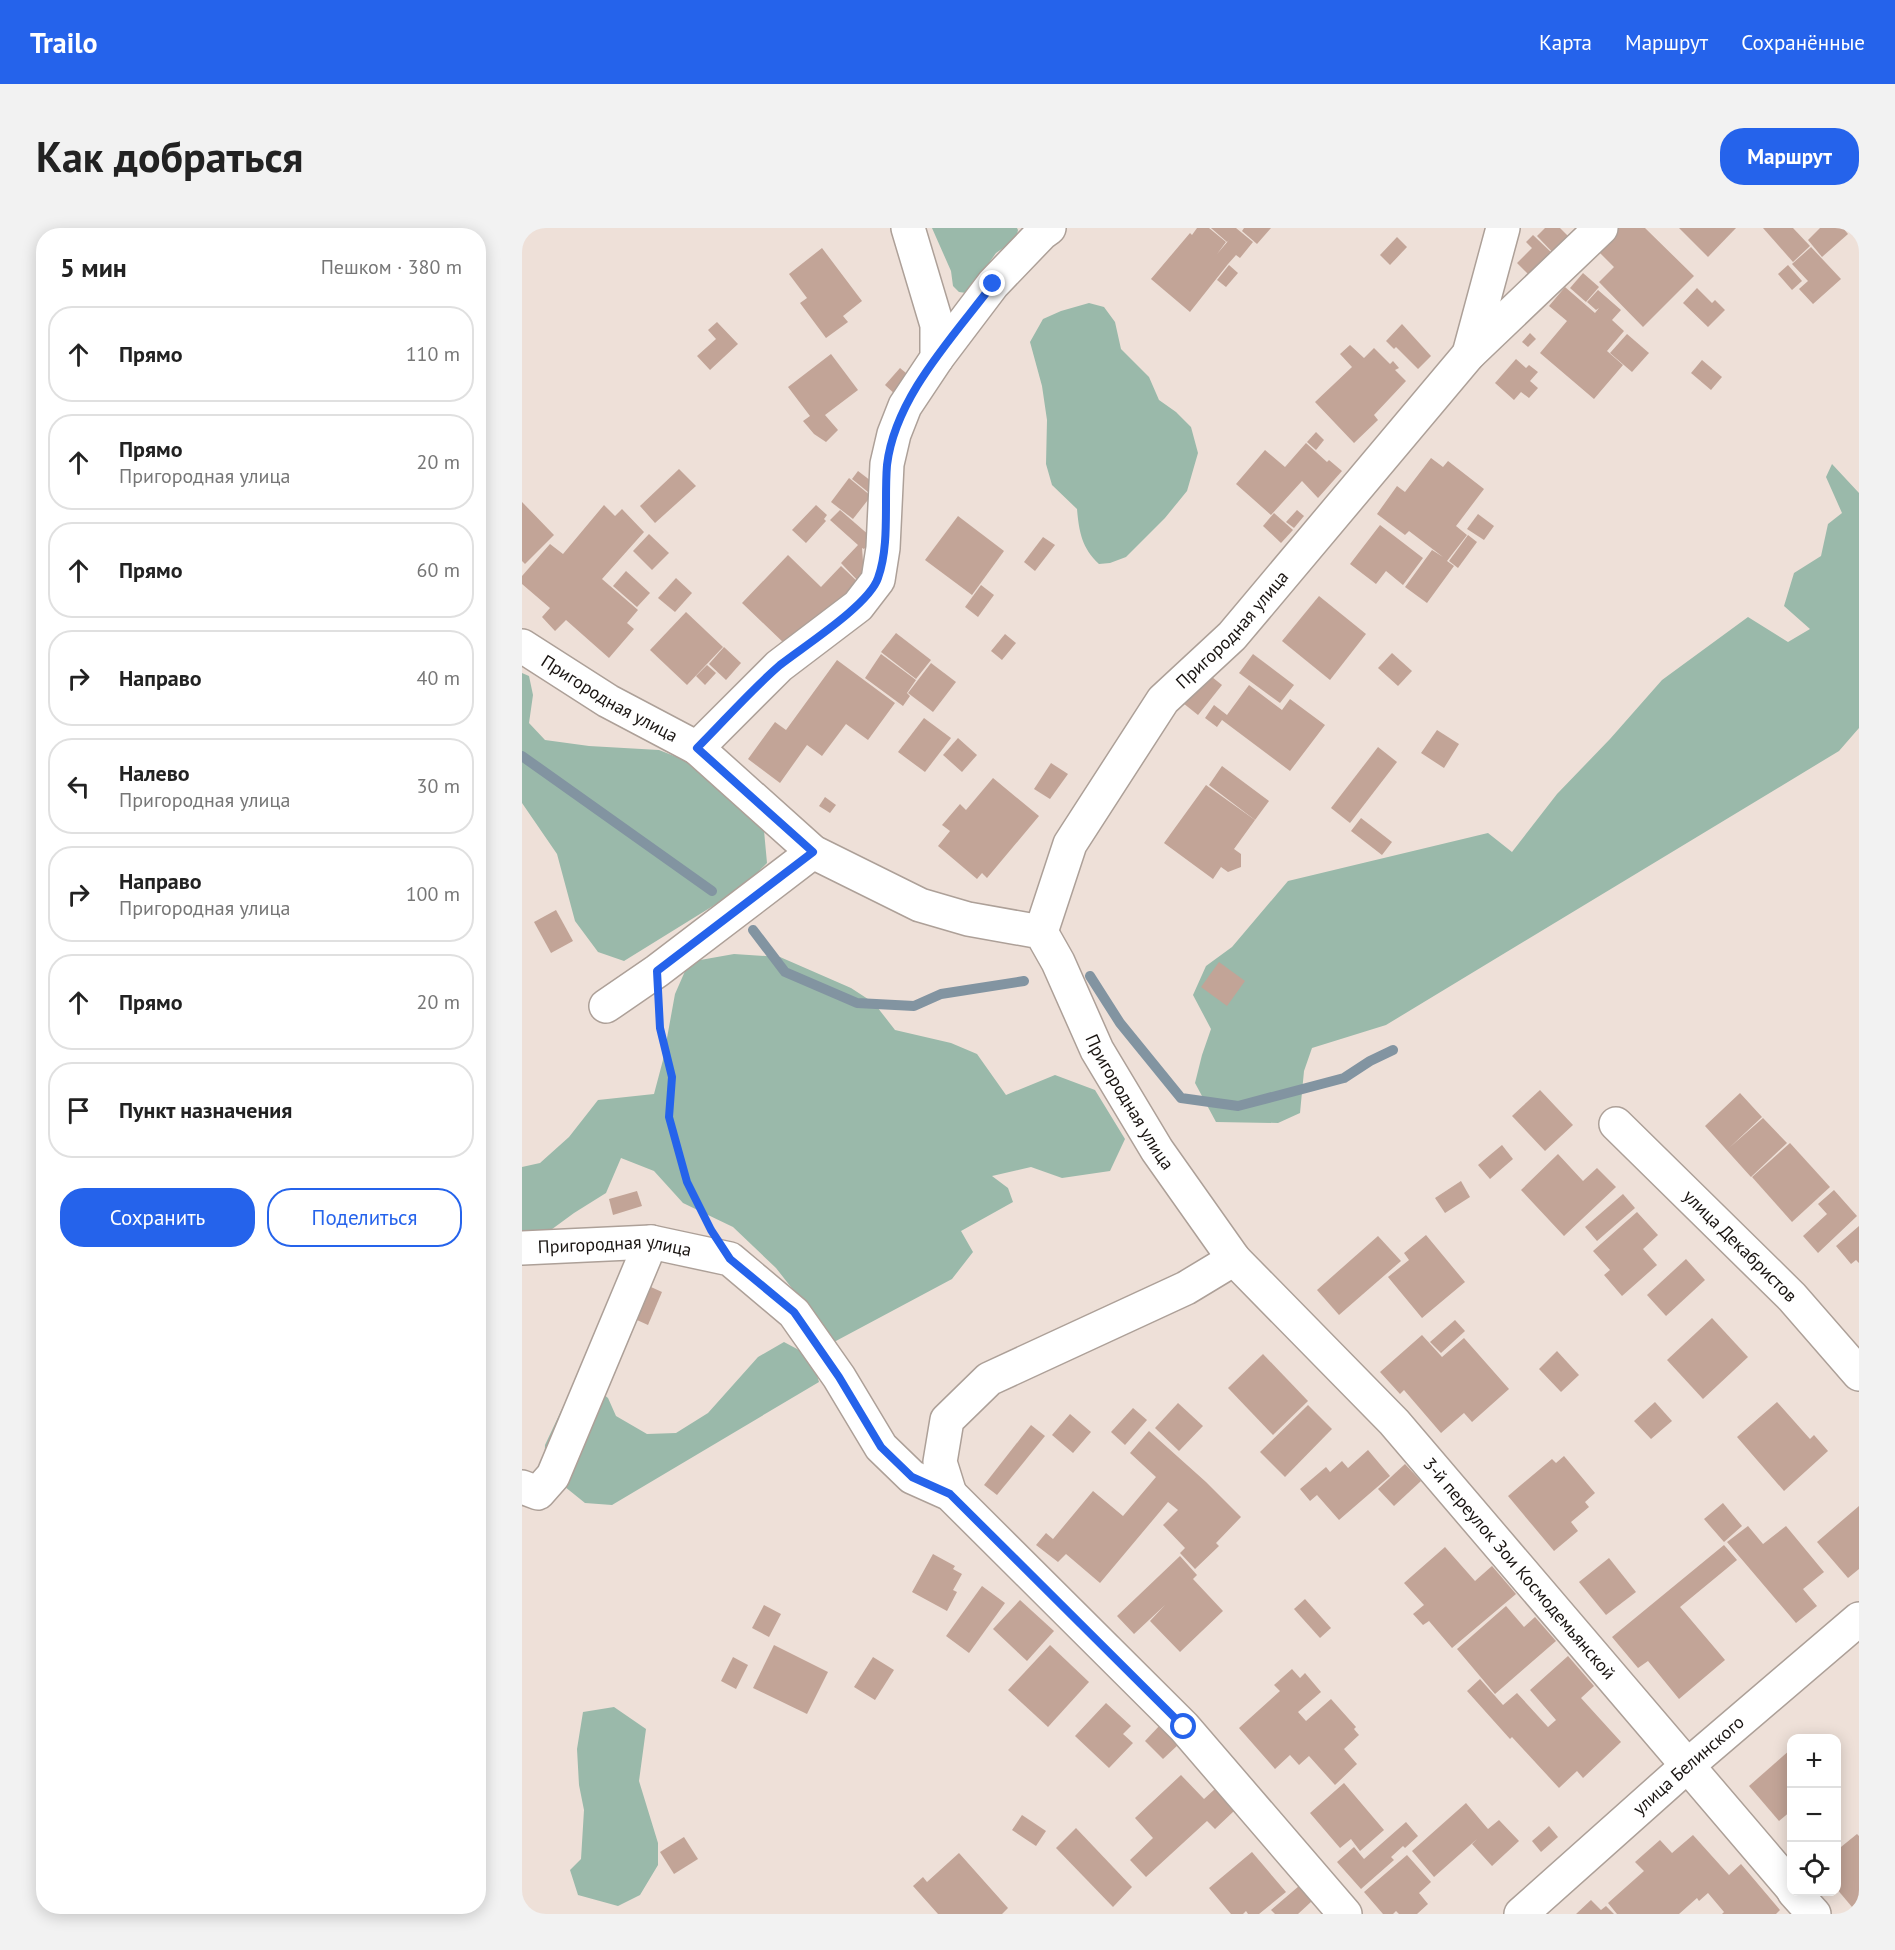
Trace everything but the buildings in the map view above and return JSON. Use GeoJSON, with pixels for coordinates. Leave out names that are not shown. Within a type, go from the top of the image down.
{"type":"FeatureCollection","features":[{"type":"Feature","properties":{"kind":"street"},"geometry":{"type":"LineString","coordinates":[[908,228],[937,325],[937,358]]}},
{"type":"Feature","properties":{"kind":"street","name":"Пригородная улица"},"geometry":{"type":"LineString","coordinates":[[697,748],[779,666],[858,606],[878,580],[883,548],[887,464],[894,434],[905,406],[937,358],[993,284],[1049,228]]}},
{"type":"Feature","properties":{"kind":"street","name":"Пригородная улица"},"geometry":{"type":"LineString","coordinates":[[1469,354],[1503,228]]}},
{"type":"Feature","properties":{"kind":"street","name":"Пригородная улица"},"geometry":{"type":"LineString","coordinates":[[1234,1259],[1156,1150],[1103,1060],[1058,962],[1041,932],[1070,844],[1163,700],[1232,636],[1469,354],[1601,228]]}},
{"type":"Feature","properties":{"kind":"street","name":"Пригородная улица"},"geometry":{"type":"LineString","coordinates":[[522,646],[608,701],[697,748],[813,852],[920,905],[968,919],[1041,932]]}},
{"type":"Feature","properties":{"kind":"street"},"geometry":{"type":"LineString","coordinates":[[606,1006],[657,971],[813,852]]}},
{"type":"Feature","properties":{"kind":"street","name":"улица Декабристов"},"geometry":{"type":"LineString","coordinates":[[1616,1124],[1792,1297],[1859,1374]]}},
{"type":"Feature","properties":{"kind":"street"},"geometry":{"type":"LineString","coordinates":[[522,1487],[538,1493],[554,1476],[651,1242]]}},
{"type":"Feature","properties":{"kind":"street","name":"Пригородная улица"},"geometry":{"type":"LineString","coordinates":[[522,1248],[651,1242],[730,1259],[794,1312],[839,1377],[881,1447],[912,1477],[950,1494]]}},
{"type":"Feature","properties":{"kind":"street"},"geometry":{"type":"LineString","coordinates":[[1234,1259],[1186,1288],[989,1379],[947,1420],[940,1462],[950,1494],[1184,1727],[1345,1914]]}},
{"type":"Feature","properties":{"kind":"street","name":"3-й переулок Зои Космодемьянской"},"geometry":{"type":"LineString","coordinates":[[1234,1259],[1394,1422],[1787,1883]]}},
{"type":"Feature","properties":{"kind":"street","name":"улица Белинского"},"geometry":{"type":"LineString","coordinates":[[1521,1914],[1687,1766],[1859,1619]]}},
{"type":"Feature","properties":{"kind":"street","name":"3-й переулок Зои Космодемьянской"},"geometry":{"type":"LineString","coordinates":[[1798,1896],[1814,1914]]}},
{"type":"Feature","properties":{"kind":"path"},"geometry":{"type":"LineString","coordinates":[[657,971],[660,1028],[672,1077],[669,1117],[687,1182],[711,1230],[730,1259]]}},
{"type":"Feature","properties":{"kind":"green space"},"geometry":{"type":"Polygon","coordinates":[[[932,228],[1017,228],[1018,230],[1016,239],[996,253],[972,290],[966,293],[959,292],[953,286],[951,271],[932,228]]]}},
{"type":"Feature","properties":{"kind":"green space"},"geometry":{"type":"Polygon","coordinates":[[[1089,303],[1104,307],[1115,322],[1121,349],[1149,377],[1159,400],[1191,427],[1198,453],[1187,491],[1165,518],[1126,557],[1099,564],[1082,539],[1077,509],[1052,485],[1046,464],[1047,420],[1042,386],[1030,342],[1043,319],[1089,303]]]}},
{"type":"Feature","properties":{"kind":"green space"},"geometry":{"type":"Polygon","coordinates":[[[1832,464],[1859,493],[1859,728],[1839,751],[1386,1025],[1312,1048],[1304,1071],[1300,1113],[1278,1123],[1216,1122],[1195,1083],[1211,1029],[1193,995],[1206,966],[1232,947],[1288,881],[1488,833],[1512,852],[1557,794],[1662,680],[1748,617],[1788,642],[1810,629],[1784,606],[1794,573],[1821,556],[1828,524],[1842,513],[1826,477],[1832,464]]]}},
{"type":"Feature","properties":{"kind":"green space"},"geometry":{"type":"Polygon","coordinates":[[[522,673],[529,676],[533,695],[529,723],[545,740],[589,746],[659,750],[720,774],[762,809],[767,863],[742,888],[624,961],[598,952],[575,921],[557,854],[522,803],[522,673]]]}},
{"type":"Feature","properties":{"kind":"green space"},"geometry":{"type":"Polygon","coordinates":[[[734,954],[780,957],[851,988],[874,1003],[895,1030],[951,1043],[977,1054],[1006,1095],[1055,1075],[1095,1090],[1125,1139],[1110,1171],[1062,1178],[1031,1167],[992,1176],[1008,1188],[1013,1202],[961,1231],[973,1252],[952,1279],[834,1342],[776,1268],[733,1227],[683,1203],[654,1171],[621,1158],[606,1193],[544,1235],[522,1237],[522,1167],[540,1163],[569,1137],[598,1100],[654,1094],[663,1060],[675,994],[689,962],[734,954]]]}},
{"type":"Feature","properties":{"kind":"green space"},"geometry":{"type":"Polygon","coordinates":[[[784,1342],[812,1357],[819,1382],[612,1505],[585,1503],[544,1470],[545,1445],[568,1396],[585,1379],[608,1398],[616,1416],[647,1434],[676,1433],[708,1413],[758,1357],[784,1342]]]}},
{"type":"Feature","properties":{"kind":"green space"},"geometry":{"type":"Polygon","coordinates":[[[614,1707],[646,1729],[639,1781],[658,1843],[658,1865],[640,1895],[618,1906],[578,1895],[570,1870],[581,1859],[584,1810],[579,1785],[577,1749],[583,1712],[614,1707]]]}},
{"type":"Feature","properties":{"kind":"waterway"},"geometry":{"type":"LineString","coordinates":[[522,756],[712,891]]}},
{"type":"Feature","properties":{"kind":"waterway"},"geometry":{"type":"LineString","coordinates":[[753,930],[785,972],[857,1003],[914,1006],[941,994],[1024,981]]}},
{"type":"Feature","properties":{"kind":"waterway"},"geometry":{"type":"LineString","coordinates":[[1090,976],[1120,1023],[1181,1098],[1238,1106],[1344,1078],[1370,1061],[1393,1050]]}},
{"type":"Feature","properties":{"kind":"route"},"geometry":{"type":"LineString","coordinates":[[993,284],[937,358],[905,406],[894,434],[887,464],[883,548],[878,580],[858,606],[779,666],[697,748],[813,852],[657,971],[660,1028],[672,1077],[669,1117],[687,1182],[711,1230],[730,1259],[794,1312],[839,1377],[881,1447],[912,1477],[950,1494],[1184,1727]]}}]}
